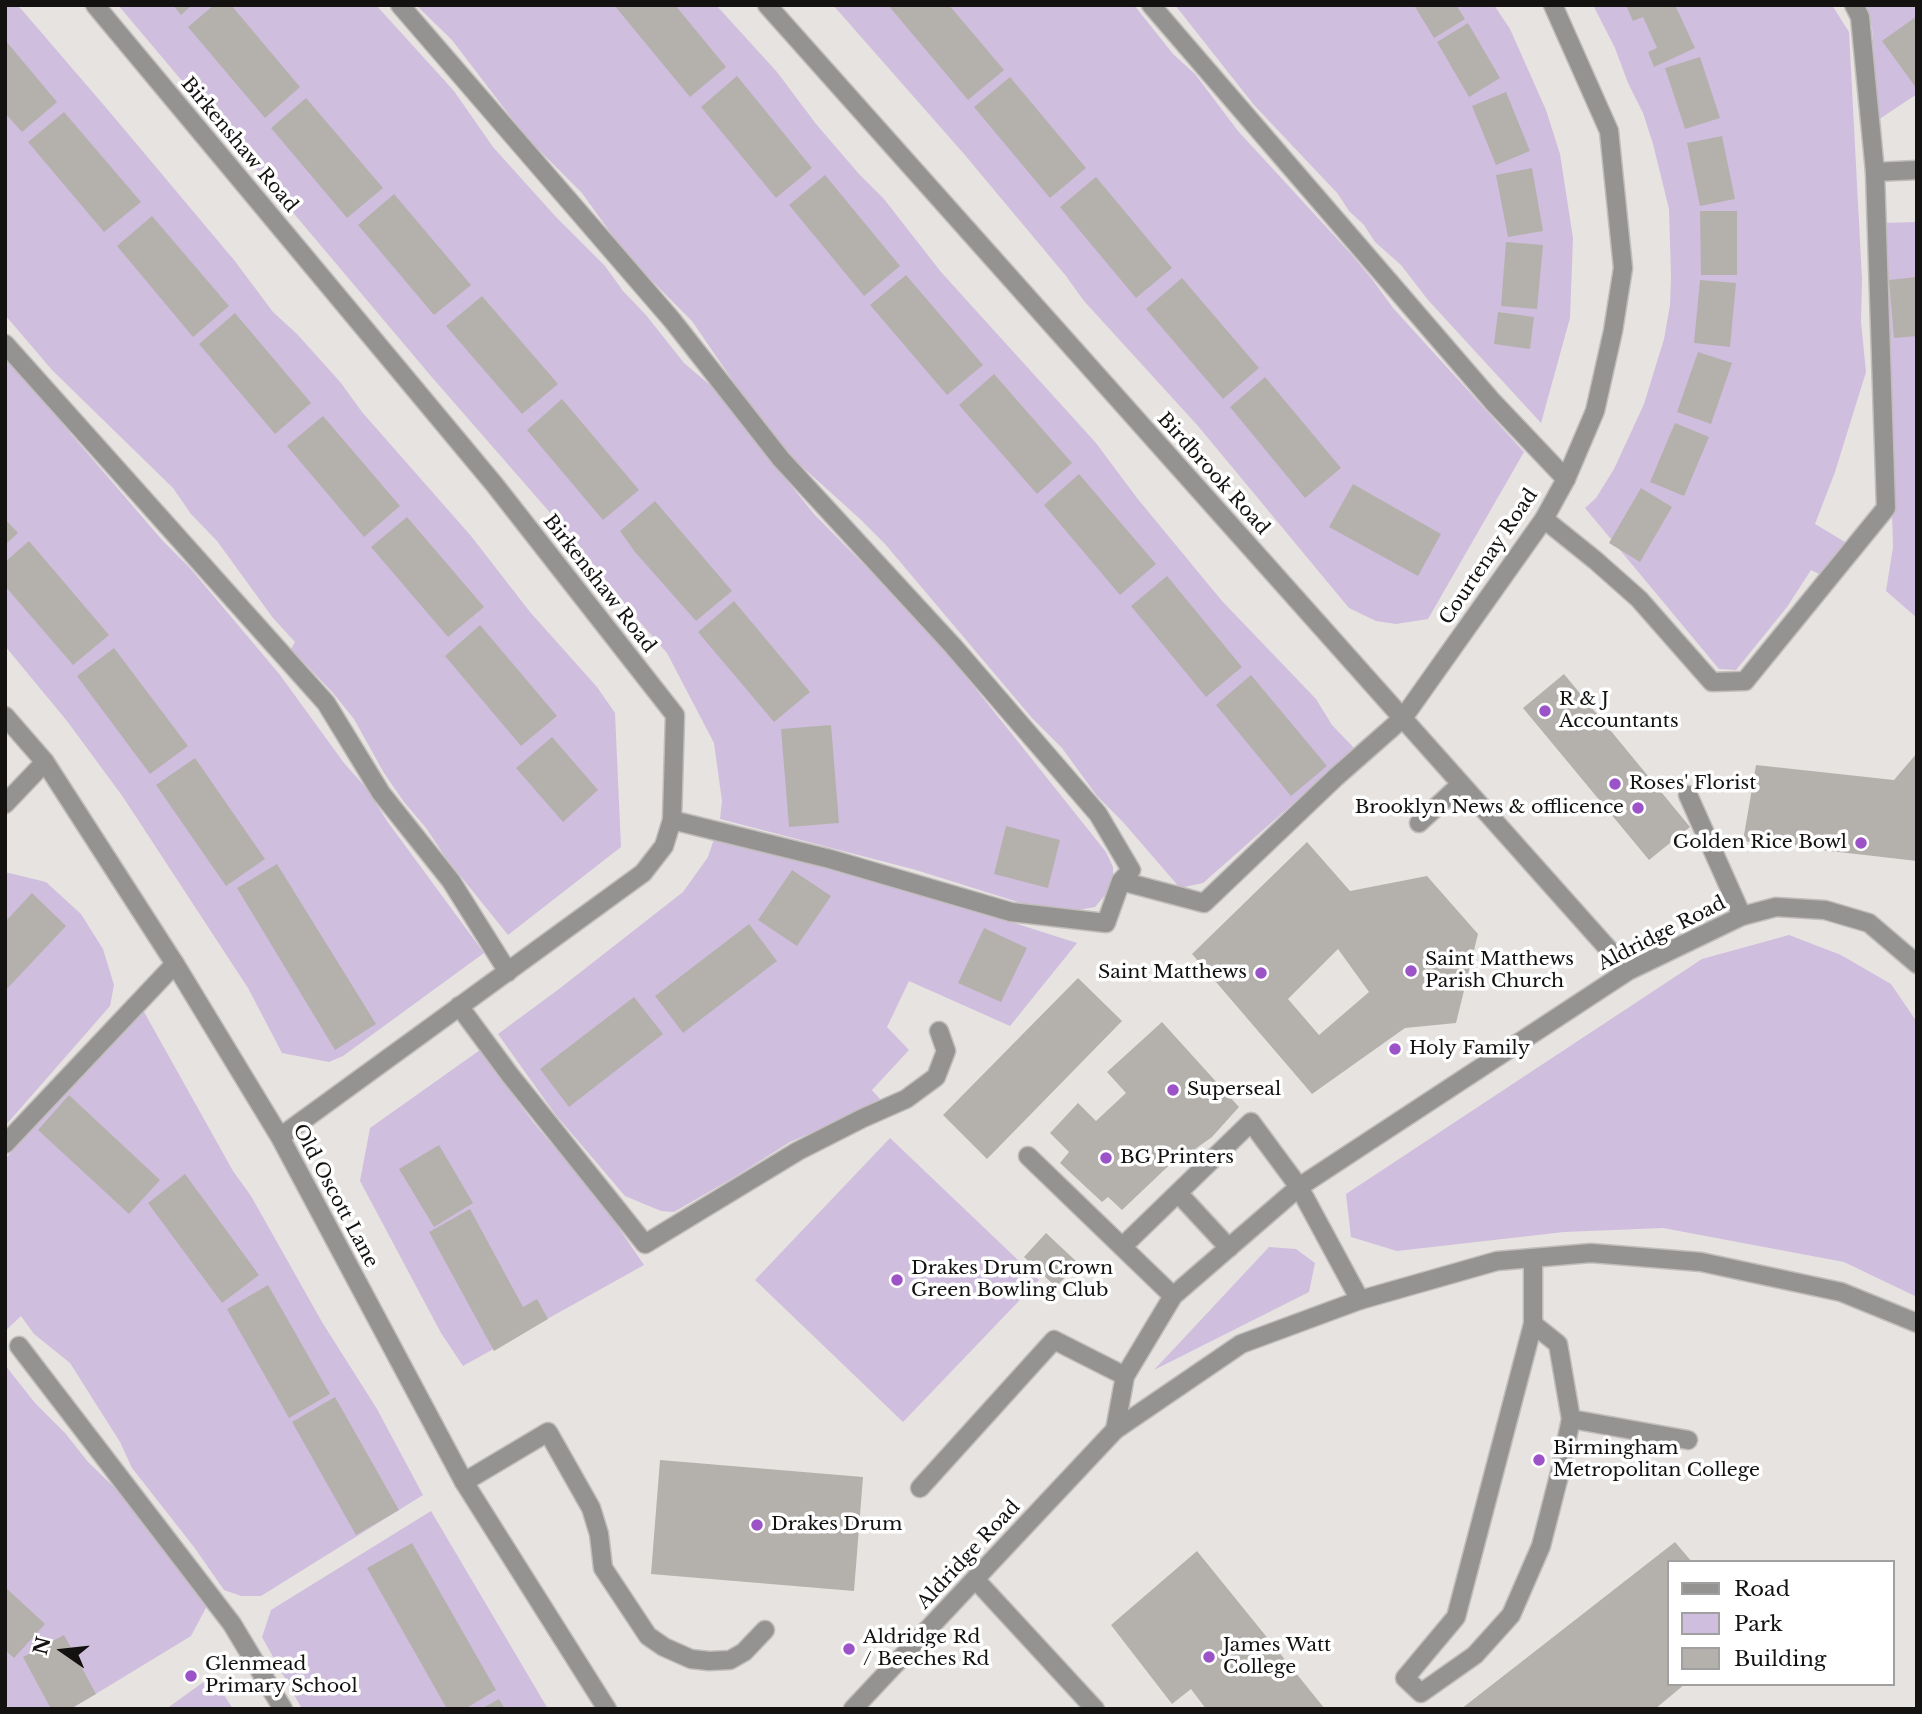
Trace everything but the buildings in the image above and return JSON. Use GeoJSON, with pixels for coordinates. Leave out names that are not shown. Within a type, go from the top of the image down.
{"type":"FeatureCollection","features":[{"type":"Feature","properties":{"kind":"street","name":"Birkenshaw Road"},"geometry":{"type":"LineString","coordinates":[[95,5],[494,484],[676,715],[672,820],[664,846],[643,873],[280,1137]]}},
{"type":"Feature","properties":{"kind":"street"},"geometry":{"type":"LineString","coordinates":[[400,5],[672,320],[781,459],[953,646],[1098,814],[1131,870],[1121,881],[1106,923],[1011,912],[830,859],[672,820]]}},
{"type":"Feature","properties":{"kind":"street","name":"Birdbrook Road"},"geometry":{"type":"LineString","coordinates":[[767,5],[1628,971]]}},
{"type":"Feature","properties":{"kind":"street"},"geometry":{"type":"LineString","coordinates":[[1152,5],[1493,402],[1566,479]]}},
{"type":"Feature","properties":{"kind":"street","name":"Courtenay Road"},"geometry":{"type":"LineString","coordinates":[[1121,881],[1204,903],[1336,777],[1403,718],[1544,519],[1566,479],[1595,411],[1613,331],[1623,268],[1609,131],[1553,5]]}},
{"type":"Feature","properties":{"kind":"street"},"geometry":{"type":"LineString","coordinates":[[1544,519],[1639,599],[1712,682],[1745,681],[1886,508],[1875,172],[1860,17],[1853,5]]}},
{"type":"Feature","properties":{"kind":"street"},"geometry":{"type":"LineString","coordinates":[[1875,172],[1917,170]]}},
{"type":"Feature","properties":{"kind":"street"},"geometry":{"type":"LineString","coordinates":[[5,344],[326,703],[381,793],[450,881],[509,972]]}},
{"type":"Feature","properties":{"kind":"street","name":"Old Oscott Lane"},"geometry":{"type":"LineString","coordinates":[[5,716],[45,762],[175,964],[280,1137],[464,1482],[607,1709]]}},
{"type":"Feature","properties":{"kind":"street"},"geometry":{"type":"LineString","coordinates":[[5,804],[45,762]]}},
{"type":"Feature","properties":{"kind":"street"},"geometry":{"type":"LineString","coordinates":[[1419,823],[1461,784]]}},
{"type":"Feature","properties":{"kind":"street"},"geometry":{"type":"LineString","coordinates":[[1688,795],[1742,916]]}},
{"type":"Feature","properties":{"kind":"street","name":"Aldridge Road"},"geometry":{"type":"LineString","coordinates":[[1115,1430],[1125,1376],[1173,1296],[1299,1186],[1628,971],[1742,916],[1776,907],[1825,910],[1869,923],[1916,962]]}},
{"type":"Feature","properties":{"kind":"street"},"geometry":{"type":"LineString","coordinates":[[5,1144],[175,964]]}},
{"type":"Feature","properties":{"kind":"street"},"geometry":{"type":"LineString","coordinates":[[459,1006],[510,1075],[645,1244],[798,1151],[906,1099],[936,1077],[946,1051],[939,1031]]}},
{"type":"Feature","properties":{"kind":"street"},"geometry":{"type":"LineString","coordinates":[[1122,1247],[1251,1122],[1299,1186],[1360,1300]]}},
{"type":"Feature","properties":{"kind":"street"},"geometry":{"type":"LineString","coordinates":[[1028,1156],[1173,1296]]}},
{"type":"Feature","properties":{"kind":"street"},"geometry":{"type":"LineString","coordinates":[[1178,1193],[1229,1248]]}},
{"type":"Feature","properties":{"kind":"street","name":"Aldridge Road"},"geometry":{"type":"LineString","coordinates":[[853,1709],[1115,1430],[1241,1344],[1360,1300],[1497,1261],[1591,1253],[1701,1262],[1842,1292],[1917,1323]]}},
{"type":"Feature","properties":{"kind":"street"},"geometry":{"type":"LineString","coordinates":[[1533,1258],[1533,1324],[1456,1617],[1405,1678],[1421,1693],[1475,1656],[1511,1615],[1541,1546],[1571,1419],[1558,1344],[1533,1324]]}},
{"type":"Feature","properties":{"kind":"street"},"geometry":{"type":"LineString","coordinates":[[920,1488],[1054,1340],[1125,1376]]}},
{"type":"Feature","properties":{"kind":"street"},"geometry":{"type":"LineString","coordinates":[[19,1346],[232,1624],[283,1709]]}},
{"type":"Feature","properties":{"kind":"street"},"geometry":{"type":"LineString","coordinates":[[1571,1419],[1688,1440]]}},
{"type":"Feature","properties":{"kind":"street"},"geometry":{"type":"LineString","coordinates":[[464,1482],[548,1432],[593,1515],[603,1567],[648,1636],[664,1647],[691,1659],[720,1661],[730,1660],[744,1652],[765,1630]]}},
{"type":"Feature","properties":{"kind":"street"},"geometry":{"type":"LineString","coordinates":[[975,1579],[1095,1709]]}},
{"type":"Feature","properties":{"kind":"green space"},"geometry":{"type":"Polygon","coordinates":[[[5,5],[17,5],[22,10],[234,260],[273,312],[298,335],[341,383],[362,412],[471,536],[530,612],[597,687],[615,713],[621,847],[508,935],[404,802],[384,773],[354,719],[291,649],[295,642],[273,618],[217,541],[191,514],[173,488],[52,370],[5,315],[5,5]]]}},
{"type":"Feature","properties":{"kind":"green space"},"geometry":{"type":"Polygon","coordinates":[[[118,5],[376,5],[454,91],[493,147],[605,266],[684,363],[711,386],[814,514],[956,664],[1106,852],[1113,867],[1113,877],[1106,894],[1095,907],[1073,911],[1037,908],[916,870],[720,819],[722,801],[714,743],[667,653],[624,604],[580,547],[430,375],[118,5]]]}},
{"type":"Feature","properties":{"kind":"green space"},"geometry":{"type":"Polygon","coordinates":[[[416,5],[716,5],[777,72],[816,124],[884,199],[941,272],[1096,443],[1137,498],[1222,601],[1316,699],[1332,725],[1355,749],[1203,883],[1180,888],[1097,796],[1062,748],[1032,718],[885,544],[787,453],[746,400],[692,321],[620,246],[582,193],[534,145],[452,40],[416,5]]]}},
{"type":"Feature","properties":{"kind":"green space"},"geometry":{"type":"Polygon","coordinates":[[[833,5],[1134,5],[1173,54],[1195,74],[1238,131],[1352,255],[1393,308],[1524,452],[1428,619],[1396,624],[1376,621],[1349,608],[1198,426],[1084,301],[964,154],[833,5]]]}},
{"type":"Feature","properties":{"kind":"green space"},"geometry":{"type":"Polygon","coordinates":[[[1175,5],[1494,5],[1510,29],[1546,110],[1560,154],[1573,238],[1570,318],[1541,423],[1428,300],[1401,265],[1375,242],[1338,194],[1254,105],[1175,5]]]}},
{"type":"Feature","properties":{"kind":"green space"},"geometry":{"type":"Polygon","coordinates":[[[1593,5],[1832,5],[1849,32],[1862,279],[1861,322],[1866,372],[1835,472],[1815,524],[1845,542],[1821,575],[1811,570],[1787,607],[1736,670],[1719,669],[1585,508],[1596,498],[1614,469],[1644,404],[1664,339],[1670,305],[1671,277],[1669,209],[1653,144],[1643,113],[1615,48],[1593,5]]]}},
{"type":"Feature","properties":{"kind":"green space"},"geometry":{"type":"Polygon","coordinates":[[[1860,5],[1917,5],[1917,94],[1878,120],[1872,27],[1860,5]]]}},
{"type":"Feature","properties":{"kind":"green space"},"geometry":{"type":"Polygon","coordinates":[[[1917,222],[1917,618],[1886,591],[1893,547],[1884,223],[1917,222]]]}},
{"type":"Feature","properties":{"kind":"green space"},"geometry":{"type":"Polygon","coordinates":[[[5,358],[30,383],[280,675],[344,763],[368,790],[387,821],[484,953],[343,1056],[329,1062],[282,1053],[248,988],[123,797],[67,721],[5,646],[5,358]]]}},
{"type":"Feature","properties":{"kind":"green space"},"geometry":{"type":"Polygon","coordinates":[[[714,839],[914,891],[1077,943],[1010,1026],[909,981],[887,1027],[909,1050],[872,1090],[880,1099],[790,1142],[674,1212],[661,1211],[625,1196],[555,1114],[498,1034],[683,892],[708,857],[714,839]]]}},
{"type":"Feature","properties":{"kind":"green space"},"geometry":{"type":"Polygon","coordinates":[[[5,872],[46,882],[81,914],[103,949],[114,985],[110,1006],[5,1126],[5,872]]]}},
{"type":"Feature","properties":{"kind":"green space"},"geometry":{"type":"Polygon","coordinates":[[[1789,935],[1841,955],[1891,984],[1917,1022],[1917,1297],[1844,1262],[1663,1228],[1564,1232],[1397,1251],[1351,1237],[1346,1194],[1702,959],[1789,935]]]}},
{"type":"Feature","properties":{"kind":"green space"},"geometry":{"type":"Polygon","coordinates":[[[143,1010],[233,1171],[251,1196],[322,1322],[377,1409],[423,1495],[261,1596],[241,1596],[224,1590],[132,1468],[120,1442],[70,1363],[34,1334],[21,1316],[5,1331],[5,1159],[143,1010]]]}},
{"type":"Feature","properties":{"kind":"green space"},"geometry":{"type":"Polygon","coordinates":[[[480,1050],[533,1122],[602,1203],[644,1265],[463,1366],[441,1333],[360,1181],[370,1128],[480,1050]]]}},
{"type":"Feature","properties":{"kind":"green space","name":"Drakes Drum Crown Green Bowling Club"},"geometry":{"type":"Polygon","coordinates":[[[890,1138],[1039,1280],[903,1422],[755,1280],[890,1138]]]}},
{"type":"Feature","properties":{"kind":"green space"},"geometry":{"type":"Polygon","coordinates":[[[1269,1247],[1296,1249],[1315,1263],[1309,1292],[1154,1370],[1269,1247]]]}},
{"type":"Feature","properties":{"kind":"green space"},"geometry":{"type":"Polygon","coordinates":[[[5,1365],[35,1403],[116,1489],[170,1553],[207,1606],[191,1636],[71,1709],[9,1709],[5,1702],[5,1365]]]}},
{"type":"Feature","properties":{"kind":"green space"},"geometry":{"type":"Polygon","coordinates":[[[431,1511],[548,1709],[302,1709],[262,1637],[271,1610],[431,1511]]]}},
{"type":"Feature","properties":{"kind":"green space"},"geometry":{"type":"Polygon","coordinates":[[[212,1676],[233,1709],[166,1709],[212,1676]]]}},
{"type":"Feature","properties":{"kind":"place","name":"R & J Accountants"},"geometry":{"type":"Point","coordinates":[1545,711]}},
{"type":"Feature","properties":{"kind":"place","name":"Roses' Florist"},"geometry":{"type":"Point","coordinates":[1615,784]}},
{"type":"Feature","properties":{"kind":"place","name":"Brooklyn News & offlicence"},"geometry":{"type":"Point","coordinates":[1638,808]}},
{"type":"Feature","properties":{"kind":"place","name":"Golden Rice Bowl"},"geometry":{"type":"Point","coordinates":[1861,843]}},
{"type":"Feature","properties":{"kind":"place","name":"Saint Matthews Parish Church"},"geometry":{"type":"Point","coordinates":[1411,971]}},
{"type":"Feature","properties":{"kind":"place","name":"Saint Matthews"},"geometry":{"type":"Point","coordinates":[1261,973]}},
{"type":"Feature","properties":{"kind":"place","name":"Holy Family"},"geometry":{"type":"Point","coordinates":[1395,1049]}},
{"type":"Feature","properties":{"kind":"place","name":"Superseal"},"geometry":{"type":"Point","coordinates":[1173,1090]}},
{"type":"Feature","properties":{"kind":"place","name":"BG Printers"},"geometry":{"type":"Point","coordinates":[1106,1158]}},
{"type":"Feature","properties":{"kind":"place","name":"Drakes Drum Crown Green Bowling Club"},"geometry":{"type":"Point","coordinates":[897,1280]}},
{"type":"Feature","properties":{"kind":"place","name":"Birmingham Metropolitan College"},"geometry":{"type":"Point","coordinates":[1539,1460]}},
{"type":"Feature","properties":{"kind":"place","name":"Drakes Drum"},"geometry":{"type":"Point","coordinates":[757,1525]}},
{"type":"Feature","properties":{"kind":"place","name":"Aldridge Rd / Beeches Rd"},"geometry":{"type":"Point","coordinates":[849,1649]}},
{"type":"Feature","properties":{"kind":"place","name":"James Watt College"},"geometry":{"type":"Point","coordinates":[1209,1657]}},
{"type":"Feature","properties":{"kind":"place","name":"Glenmead Primary School"},"geometry":{"type":"Point","coordinates":[191,1676]}}]}
